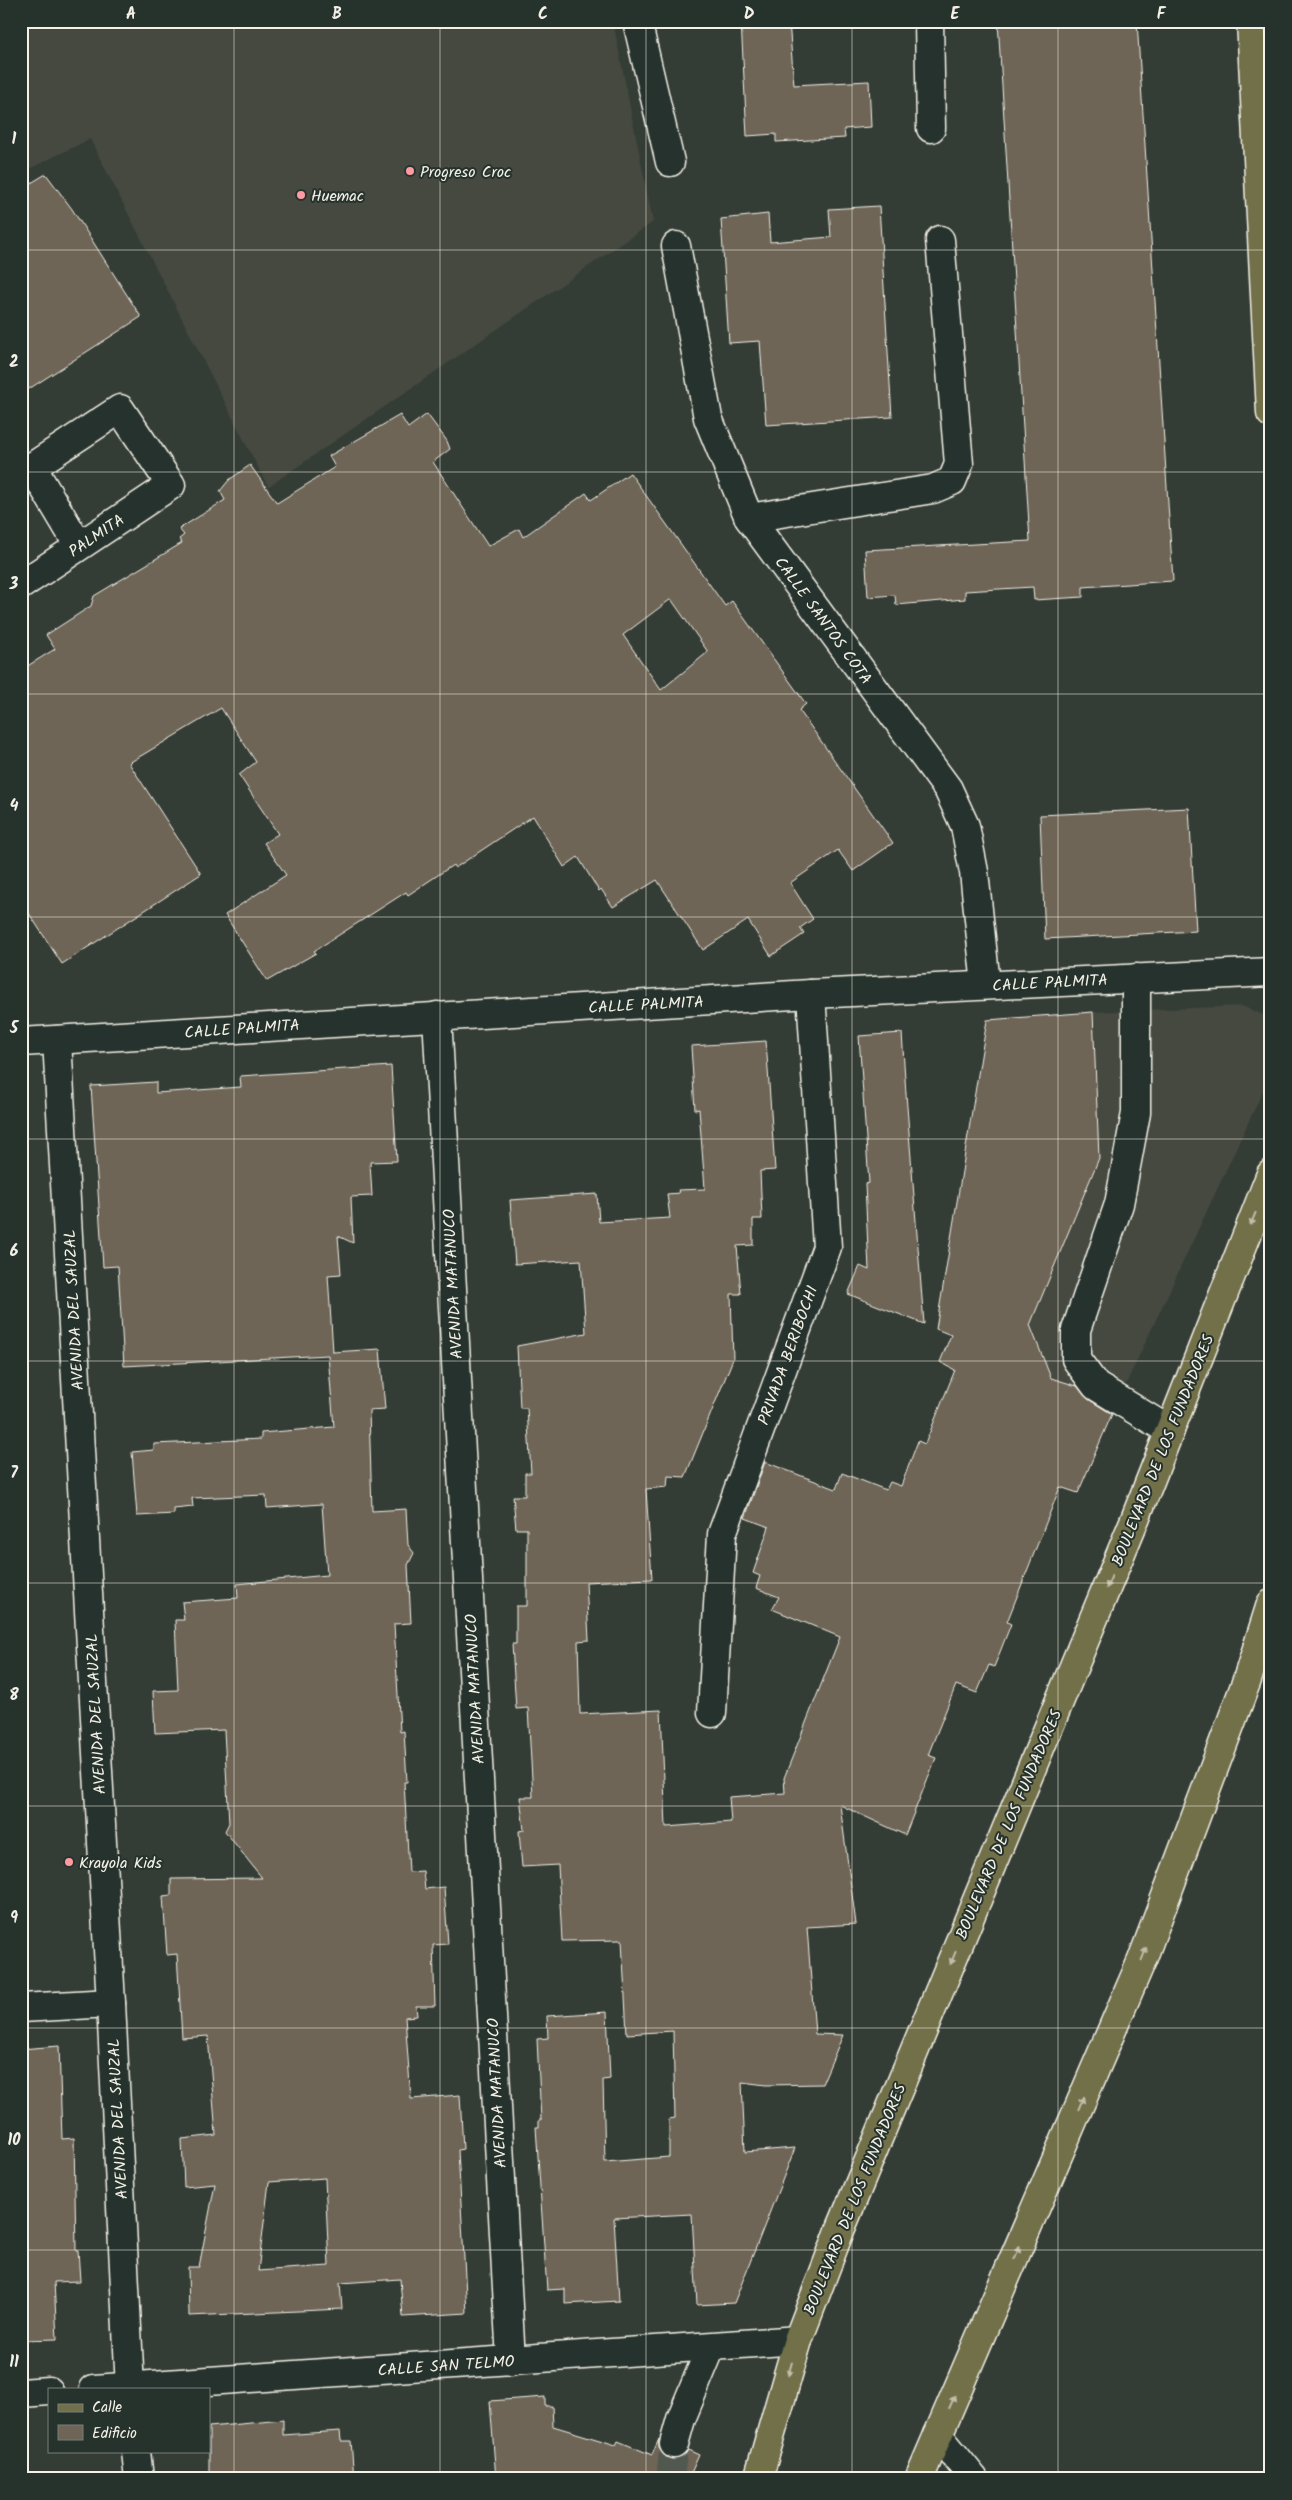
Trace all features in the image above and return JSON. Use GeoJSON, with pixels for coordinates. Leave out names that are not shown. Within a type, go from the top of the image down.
{"type":"FeatureCollection","features":[{"type":"Feature","properties":{"kind":"main road"},"geometry":{"type":"LineString","coordinates":[[1251,21],[1271,413]]}},
{"type":"Feature","properties":{"kind":"main road","name":"BOULEVARD DE LOS FUNDADORES"},"geometry":{"type":"LineString","coordinates":[[758,2479],[798,2340],[840,2228],[1170,1431],[1271,1174]]}},
{"type":"Feature","properties":{"kind":"main road"},"geometry":{"type":"LineString","coordinates":[[918,2479],[1142,1960],[1247,1680],[1271,1604]]}},
{"type":"Feature","properties":{"kind":"street"},"geometry":{"type":"LineString","coordinates":[[637,21],[670,162]]}},
{"type":"Feature","properties":{"kind":"street"},"geometry":{"type":"LineString","coordinates":[[929,21],[931,128]]}},
{"type":"Feature","properties":{"kind":"street"},"geometry":{"type":"LineString","coordinates":[[749,518],[934,489],[952,481],[959,464],[940,240]]}},
{"type":"Feature","properties":{"kind":"street","name":"CALLE SANTOS COTA"},"geometry":{"type":"LineString","coordinates":[[676,246],[708,418],[749,518],[948,789],[965,826],[974,872],[986,985]]}},
{"type":"Feature","properties":{"kind":"street","name":"PALMITA"},"geometry":{"type":"LineString","coordinates":[[21,585],[171,486],[120,409],[32,467],[79,546]]}},
{"type":"Feature","properties":{"kind":"street","name":"CALLE PALMITA"},"geometry":{"type":"LineString","coordinates":[[21,1042],[811,994],[1271,972]]}},
{"type":"Feature","properties":{"kind":"street"},"geometry":{"type":"LineString","coordinates":[[1136,978],[1136,1113],[1119,1204],[1076,1330],[1076,1359],[1096,1386],[1170,1431]]}},
{"type":"Feature","properties":{"kind":"street","name":"PRIVADA BERIBOCHI"},"geometry":{"type":"LineString","coordinates":[[712,1713],[722,1534],[827,1247],[811,994]]}},
{"type":"Feature","properties":{"kind":"street","name":"AVENIDA MATANUCO"},"geometry":{"type":"LineString","coordinates":[[438,1016],[511,2361]]}},
{"type":"Feature","properties":{"kind":"street","name":"AVENIDA DEL SAUZAL"},"geometry":{"type":"LineString","coordinates":[[58,1040],[111,2003],[130,2388]]}},
{"type":"Feature","properties":{"kind":"street"},"geometry":{"type":"LineString","coordinates":[[21,2008],[111,2003]]}},
{"type":"Feature","properties":{"kind":"street","name":"CALLE SAN TELMO"},"geometry":{"type":"LineString","coordinates":[[130,2388],[798,2340]]}},
{"type":"Feature","properties":{"kind":"street"},"geometry":{"type":"LineString","coordinates":[[674,2444],[681,2419],[711,2347]]}},
{"type":"Feature","properties":{"kind":"street"},"geometry":{"type":"LineString","coordinates":[[21,2393],[48,2392]]}},
{"type":"Feature","properties":{"kind":"street"},"geometry":{"type":"LineString","coordinates":[[938,2435],[974,2479]]}},
{"type":"Feature","properties":{"kind":"street"},"geometry":{"type":"LineString","coordinates":[[136,2452],[139,2479]]}},
{"type":"Feature","properties":{"kind":"shaded area"},"geometry":{"type":"Polygon","coordinates":[[[21,21],[613,21],[653,222],[268,487],[90,139],[21,173],[21,21]]]}},
{"type":"Feature","properties":{"kind":"shaded area"},"geometry":{"type":"Polygon","coordinates":[[[1242,1006],[1271,1018],[1271,1074],[1119,1399],[1078,1493],[930,1430],[984,1297],[944,1282],[987,1020],[1093,1012],[1242,1006]]]}},
{"type":"Feature","properties":{"kind":"building"},"geometry":{"type":"Polygon","coordinates":[[[741,21],[789,21],[794,85],[869,81],[871,127],[844,129],[845,138],[776,142],[776,134],[747,136],[741,21]]]}},
{"type":"Feature","properties":{"kind":"building"},"geometry":{"type":"Polygon","coordinates":[[[998,21],[1137,21],[1173,581],[1083,587],[1083,597],[1034,600],[1033,587],[965,591],[965,599],[896,605],[895,595],[868,597],[865,550],[1030,541],[998,21]]]}},
{"type":"Feature","properties":{"kind":"building"},"geometry":{"type":"Polygon","coordinates":[[[46,174],[72,209],[141,317],[21,394],[21,189],[46,174]]]}},
{"type":"Feature","properties":{"kind":"building"},"geometry":{"type":"Polygon","coordinates":[[[879,206],[892,417],[766,425],[760,341],[729,343],[721,219],[768,214],[770,242],[831,237],[829,209],[879,206]]]}},
{"type":"Feature","properties":{"kind":"building"},"geometry":{"type":"Polygon","coordinates":[[[427,414],[447,441],[450,449],[433,462],[488,546],[519,529],[523,537],[586,493],[591,500],[630,473],[725,606],[732,601],[806,704],[799,710],[893,843],[853,871],[838,850],[790,883],[813,919],[800,928],[804,934],[771,956],[748,920],[703,950],[657,880],[613,907],[601,889],[599,891],[578,857],[564,867],[533,816],[455,868],[453,865],[408,895],[406,892],[314,951],[316,953],[267,981],[225,915],[286,875],[264,843],[278,834],[239,775],[256,762],[221,708],[129,763],[201,874],[62,964],[21,901],[21,670],[55,649],[46,635],[91,606],[94,596],[182,543],[179,539],[184,535],[179,529],[225,500],[220,491],[229,480],[250,465],[277,503],[335,467],[329,456],[400,415],[408,428],[427,414]],[[671,599],[623,635],[661,690],[708,652],[671,599]]]}},
{"type":"Feature","properties":{"kind":"building"},"geometry":{"type":"Polygon","coordinates":[[[1189,808],[1196,931],[1045,939],[1040,815],[1189,808]]]}},
{"type":"Feature","properties":{"kind":"building"},"geometry":{"type":"Polygon","coordinates":[[[1093,1012],[1099,1158],[1030,1325],[1051,1378],[1077,1386],[1088,1399],[1112,1414],[1078,1493],[1060,1487],[1007,1622],[1011,1624],[994,1667],[989,1665],[977,1693],[956,1685],[928,1755],[936,1758],[905,1835],[840,1805],[856,1924],[807,1927],[815,2034],[843,2035],[822,2084],[766,2085],[742,2082],[745,2152],[795,2148],[734,2303],[697,2305],[692,2214],[614,2218],[619,2301],[565,2304],[565,2289],[547,2290],[536,2127],[539,2127],[539,2120],[541,2120],[537,2039],[548,2038],[547,2016],[607,2012],[610,2079],[603,2080],[605,2162],[669,2157],[669,2119],[675,2118],[673,2031],[627,2034],[622,1940],[562,1941],[558,1865],[522,1867],[519,1831],[524,1830],[520,1797],[533,1797],[528,1708],[516,1709],[512,1644],[516,1644],[516,1606],[527,1606],[527,1529],[516,1529],[513,1496],[525,1496],[525,1473],[531,1473],[527,1408],[520,1408],[517,1346],[586,1333],[581,1260],[515,1264],[510,1200],[597,1194],[599,1222],[670,1218],[667,1194],[679,1193],[678,1190],[705,1189],[699,1109],[695,1110],[691,1046],[766,1041],[775,1170],[760,1171],[762,1219],[753,1219],[753,1245],[737,1246],[741,1294],[731,1294],[733,1359],[685,1477],[668,1476],[667,1487],[646,1489],[652,1579],[586,1582],[589,1640],[578,1641],[580,1714],[661,1710],[666,1827],[731,1822],[729,1797],[785,1793],[784,1778],[840,1637],[772,1609],[779,1597],[756,1588],[760,1576],[753,1573],[769,1527],[745,1518],[765,1462],[836,1489],[842,1473],[886,1490],[890,1482],[901,1486],[918,1441],[925,1444],[955,1370],[940,1362],[951,1335],[936,1329],[987,1020],[1093,1012]]]}},
{"type":"Feature","properties":{"kind":"building"},"geometry":{"type":"Polygon","coordinates":[[[902,1033],[924,1324],[848,1294],[860,1266],[869,1270],[865,1184],[869,1183],[859,1036],[902,1033]]]}},
{"type":"Feature","properties":{"kind":"building"},"geometry":{"type":"Polygon","coordinates":[[[391,1066],[397,1161],[370,1162],[372,1196],[351,1197],[353,1243],[338,1236],[341,1274],[328,1275],[333,1352],[380,1349],[385,1409],[369,1410],[372,1511],[406,1509],[408,1545],[414,1553],[408,1565],[411,1623],[394,1624],[400,1732],[404,1731],[407,1782],[404,1782],[409,1872],[423,1871],[425,1889],[444,1887],[448,1944],[433,1945],[435,2006],[416,2006],[417,2016],[405,2017],[411,2099],[460,2095],[463,2149],[458,2150],[467,2313],[403,2317],[400,2279],[340,2283],[342,2309],[189,2316],[188,2267],[199,2267],[215,2184],[184,2187],[182,2139],[216,2135],[208,2036],[182,2038],[177,1954],[167,1955],[163,1896],[171,1895],[171,1879],[262,1878],[225,1831],[229,1823],[224,1730],[155,1733],[153,1691],[178,1690],[175,1620],[184,1620],[182,1602],[238,1598],[237,1584],[327,1575],[322,1504],[267,1508],[266,1495],[192,1498],[193,1507],[174,1509],[174,1514],[137,1516],[132,1452],[154,1450],[154,1444],[261,1439],[261,1433],[334,1427],[328,1355],[124,1366],[118,1266],[103,1267],[91,1086],[156,1082],[156,1093],[241,1087],[240,1076],[391,1066]],[[325,2178],[269,2182],[258,2271],[329,2266],[325,2178]]]}},
{"type":"Feature","properties":{"kind":"building"},"geometry":{"type":"Polygon","coordinates":[[[59,2046],[62,2139],[74,2138],[76,2250],[78,2250],[80,2281],[54,2282],[57,2339],[21,2340],[21,2049],[59,2046]]]}},
{"type":"Feature","properties":{"kind":"building"},"geometry":{"type":"Polygon","coordinates":[[[545,2397],[545,2406],[552,2406],[553,2426],[616,2445],[618,2441],[652,2455],[659,2439],[659,2448],[663,2455],[669,2459],[678,2459],[688,2450],[699,2455],[691,2473],[705,2479],[496,2479],[490,2401],[545,2397]]]}},
{"type":"Feature","properties":{"kind":"building"},"geometry":{"type":"Polygon","coordinates":[[[283,2420],[283,2435],[340,2431],[341,2441],[351,2441],[354,2479],[209,2479],[210,2427],[283,2420]]]}},
{"type":"Feature","properties":{"kind":"tunnel"},"geometry":{"type":"LineString","coordinates":[[670,2479],[674,2444]]}},
{"type":"Feature","properties":{"kind":"place","name":"Progreso Croc"},"geometry":{"type":"Point","coordinates":[410,171]}},
{"type":"Feature","properties":{"kind":"place","name":"Huemac"},"geometry":{"type":"Point","coordinates":[301,195]}},
{"type":"Feature","properties":{"kind":"place","name":"Krayola Kids"},"geometry":{"type":"Point","coordinates":[69,1862]}}]}
